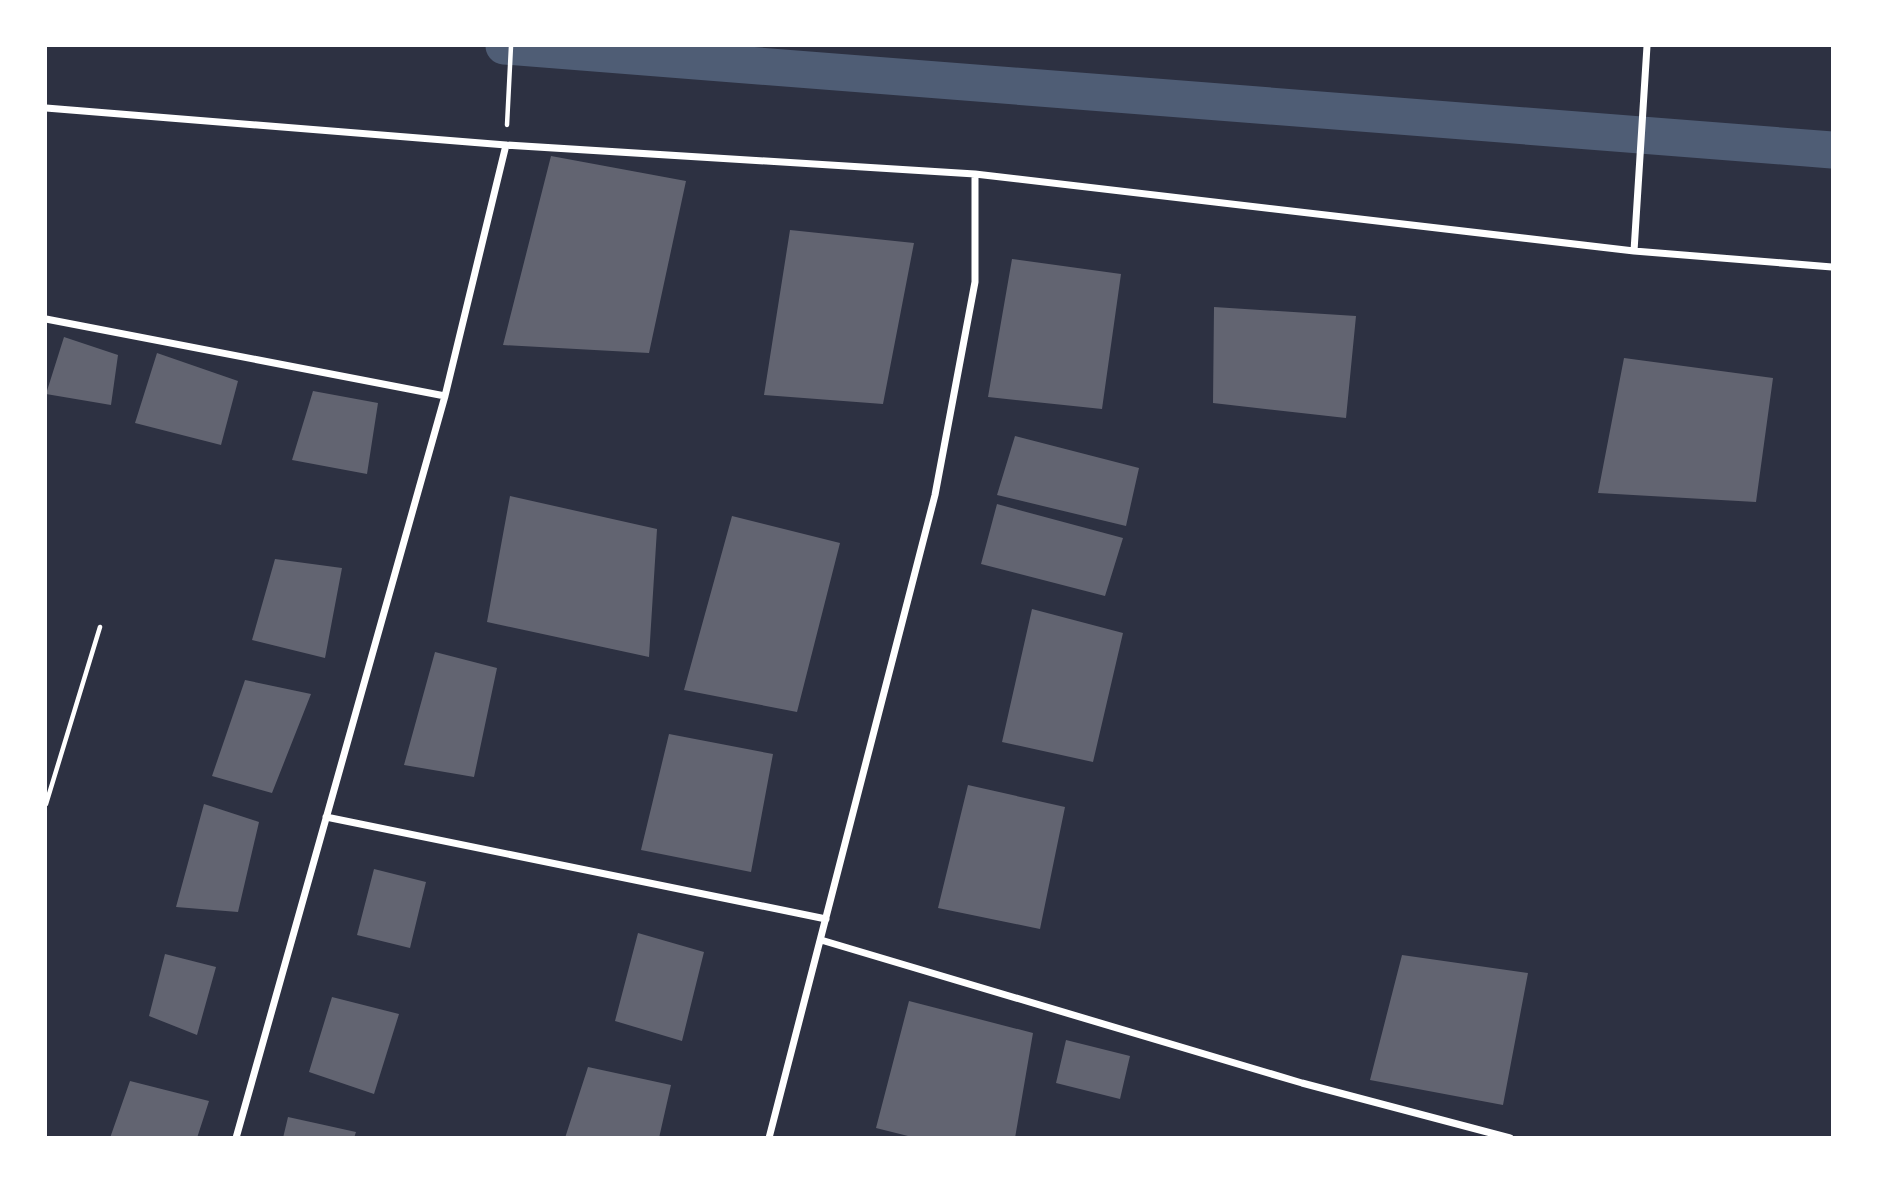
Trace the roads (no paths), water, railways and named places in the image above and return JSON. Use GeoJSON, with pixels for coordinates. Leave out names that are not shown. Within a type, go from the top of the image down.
{"type":"FeatureCollection","features":[{"type":"Feature","properties":{"kind":"street"},"geometry":{"type":"LineString","coordinates":[[1634,251],[1647,46]]}},
{"type":"Feature","properties":{"kind":"street"},"geometry":{"type":"LineString","coordinates":[[46,108],[506,145],[975,174],[1634,251],[1832,267]]}},
{"type":"Feature","properties":{"kind":"street"},"geometry":{"type":"LineString","coordinates":[[236,1138],[445,396],[506,145]]}},
{"type":"Feature","properties":{"kind":"street"},"geometry":{"type":"LineString","coordinates":[[769,1138],[935,495],[975,282],[975,174]]}},
{"type":"Feature","properties":{"kind":"street"},"geometry":{"type":"LineString","coordinates":[[46,319],[445,396]]}},
{"type":"Feature","properties":{"kind":"street"},"geometry":{"type":"LineString","coordinates":[[326,817],[826,919]]}},
{"type":"Feature","properties":{"kind":"street"},"geometry":{"type":"LineString","coordinates":[[821,940],[1302,1083],[1510,1138]]}},
{"type":"Feature","properties":{"kind":"waterway"},"geometry":{"type":"LineString","coordinates":[[504,46],[1832,150]]}}]}
